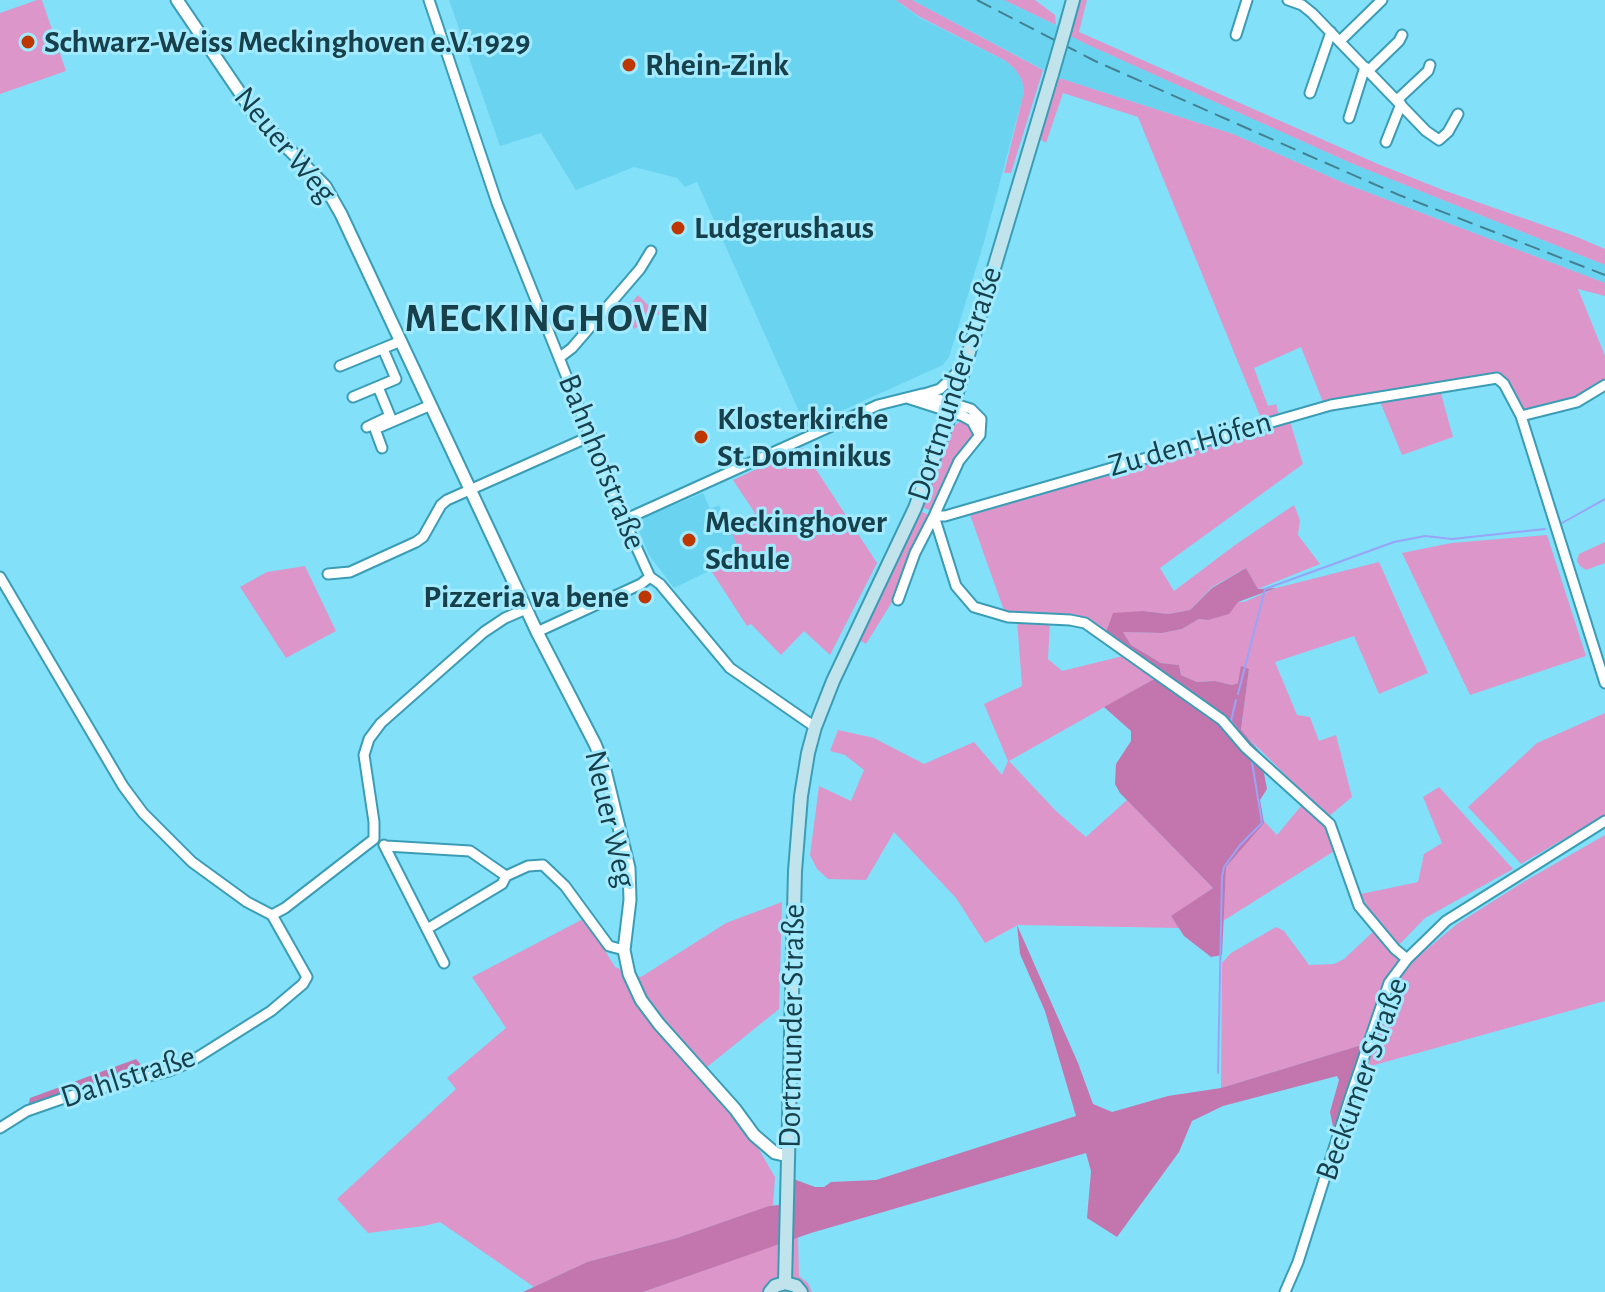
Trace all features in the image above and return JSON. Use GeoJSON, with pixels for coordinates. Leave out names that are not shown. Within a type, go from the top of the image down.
{"type":"FeatureCollection","features":[{"type":"Feature","properties":{"kind":"main road","name":"Dortmunder Straße"},"geometry":{"type":"LineString","coordinates":[[785,1283],[797,848],[801,796],[815,727],[915,508],[952,408],[1073,0]]}},
{"type":"Feature","properties":{"kind":"main road"},"geometry":{"type":"LineString","coordinates":[[770,1292],[775,1286],[785,1283],[796,1286],[801,1292]]}},
{"type":"Feature","properties":{"kind":"street","name":"Neuer Weg"},"geometry":{"type":"LineString","coordinates":[[177,0],[255,115],[325,186],[341,214],[526,609],[604,766],[629,868],[630,900],[624,950],[629,974],[641,1000],[712,1081],[754,1135],[775,1153],[788,1156]]}},
{"type":"Feature","properties":{"kind":"street","name":"Bahnhofstraße"},"geometry":{"type":"LineString","coordinates":[[429,0],[497,203],[624,520],[650,577],[660,584],[730,668],[815,727]]}},
{"type":"Feature","properties":{"kind":"street"},"geometry":{"type":"LineString","coordinates":[[1236,35],[1247,0]]}},
{"type":"Feature","properties":{"kind":"street"},"geometry":{"type":"LineString","coordinates":[[1288,0],[1303,2],[1439,140],[1448,132],[1458,114]]}},
{"type":"Feature","properties":{"kind":"street"},"geometry":{"type":"LineString","coordinates":[[1340,41],[1382,0]]}},
{"type":"Feature","properties":{"kind":"street"},"geometry":{"type":"LineString","coordinates":[[1310,93],[1331,32]]}},
{"type":"Feature","properties":{"kind":"street"},"geometry":{"type":"LineString","coordinates":[[1349,118],[1366,69],[1402,35]]}},
{"type":"Feature","properties":{"kind":"street"},"geometry":{"type":"LineString","coordinates":[[1386,142],[1399,102],[1430,65]]}},
{"type":"Feature","properties":{"kind":"street"},"geometry":{"type":"LineString","coordinates":[[559,358],[567,353],[640,269],[651,251]]}},
{"type":"Feature","properties":{"kind":"street"},"geometry":{"type":"LineString","coordinates":[[340,366],[401,341]]}},
{"type":"Feature","properties":{"kind":"street"},"geometry":{"type":"LineString","coordinates":[[353,397],[396,379],[383,349]]}},
{"type":"Feature","properties":{"kind":"street"},"geometry":{"type":"LineString","coordinates":[[624,520],[878,405],[940,389],[963,367]]}},
{"type":"Feature","properties":{"kind":"street","name":"Zu den Höfen"},"geometry":{"type":"LineString","coordinates":[[933,517],[1331,405],[1497,378],[1504,384],[1521,416],[1605,683]]}},
{"type":"Feature","properties":{"kind":"street"},"geometry":{"type":"LineString","coordinates":[[1521,416],[1577,402],[1605,385]]}},
{"type":"Feature","properties":{"kind":"street"},"geometry":{"type":"LineString","coordinates":[[378,387],[391,419]]}},
{"type":"Feature","properties":{"kind":"street"},"geometry":{"type":"LineString","coordinates":[[922,394],[952,408]]}},
{"type":"Feature","properties":{"kind":"street"},"geometry":{"type":"LineString","coordinates":[[898,600],[921,539],[959,461],[980,435],[981,419],[971,409],[907,398]]}},
{"type":"Feature","properties":{"kind":"street"},"geometry":{"type":"LineString","coordinates":[[367,427],[431,405]]}},
{"type":"Feature","properties":{"kind":"street"},"geometry":{"type":"LineString","coordinates":[[382,448],[375,429],[391,419]]}},
{"type":"Feature","properties":{"kind":"street"},"geometry":{"type":"LineString","coordinates":[[328,574],[350,572],[416,542],[423,537],[447,500],[591,436]]}},
{"type":"Feature","properties":{"kind":"street"},"geometry":{"type":"LineString","coordinates":[[933,517],[956,586],[974,607],[1008,617],[1070,620],[1093,626],[1222,720],[1246,748],[1330,824],[1359,906],[1407,959]]}},
{"type":"Feature","properties":{"kind":"street"},"geometry":{"type":"LineString","coordinates":[[0,577],[123,786],[143,813],[192,862],[238,895],[272,915],[374,839]]}},
{"type":"Feature","properties":{"kind":"street"},"geometry":{"type":"LineString","coordinates":[[537,632],[650,577]]}},
{"type":"Feature","properties":{"kind":"street"},"geometry":{"type":"LineString","coordinates":[[374,839],[364,755],[369,739],[381,723],[474,641],[505,618],[526,609]]}},
{"type":"Feature","properties":{"kind":"street","name":"Beckumer Straße"},"geometry":{"type":"LineString","coordinates":[[1285,1292],[1298,1262],[1389,983],[1407,959],[1446,921],[1605,821]]}},
{"type":"Feature","properties":{"kind":"street"},"geometry":{"type":"LineString","coordinates":[[374,839],[386,846],[470,851],[506,876]]}},
{"type":"Feature","properties":{"kind":"street"},"geometry":{"type":"LineString","coordinates":[[386,846],[444,963]]}},
{"type":"Feature","properties":{"kind":"street"},"geometry":{"type":"LineString","coordinates":[[427,929],[502,884],[506,876],[528,866],[543,865],[565,886],[609,946],[624,950]]}},
{"type":"Feature","properties":{"kind":"street","name":"Dahlstraße"},"geometry":{"type":"LineString","coordinates":[[0,1128],[27,1111],[70,1096],[169,1071],[190,1062],[271,1011],[307,977],[272,915]]}},
{"type":"Feature","properties":{"kind":"shaded area","name":"Schwarz-Weiss Meckinghoven e.V.1929"},"geometry":{"type":"Polygon","coordinates":[[[42,0],[66,71],[0,94],[0,13],[42,0]]]}},
{"type":"Feature","properties":{"kind":"shaded area","name":"Rhein-Zink"},"geometry":{"type":"Polygon","coordinates":[[[449,0],[896,0],[920,18],[1006,61],[1022,80],[1024,92],[949,357],[943,365],[806,427],[697,182],[685,187],[677,178],[634,167],[576,190],[541,133],[500,146],[449,0]]]}},
{"type":"Feature","properties":{"kind":"shaded area"},"geometry":{"type":"Polygon","coordinates":[[[896,0],[912,0],[1043,70],[1011,173],[1004,173],[1024,92],[1022,80],[1015,69],[1006,61],[920,17],[896,0]]]}},
{"type":"Feature","properties":{"kind":"shaded area"},"geometry":{"type":"Polygon","coordinates":[[[912,0],[1004,0],[1072,33],[1085,43],[1353,164],[1605,265],[1605,283],[1346,184],[1233,134],[1059,78],[912,0]]]}},
{"type":"Feature","properties":{"kind":"shaded area"},"geometry":{"type":"Polygon","coordinates":[[[1004,0],[1035,0],[1055,15],[1056,25],[1004,0]]]}},
{"type":"Feature","properties":{"kind":"shaded area"},"geometry":{"type":"Polygon","coordinates":[[[1081,0],[1087,0],[1079,32],[1378,164],[1605,249],[1605,265],[1353,164],[1084,43],[1071,36],[1081,0]]]}},
{"type":"Feature","properties":{"kind":"shaded area"},"geometry":{"type":"Polygon","coordinates":[[[1059,78],[1233,134],[1346,184],[1605,283],[1605,296],[1578,289],[1605,356],[1605,381],[1570,400],[1524,410],[1498,372],[1323,402],[1301,347],[1254,368],[1268,406],[1276,404],[1279,415],[1262,421],[1138,117],[1063,93],[1046,143],[1040,139],[1059,78]]]}},
{"type":"Feature","properties":{"kind":"shaded area"},"geometry":{"type":"Polygon","coordinates":[[[638,295],[650,307],[657,305],[661,313],[634,329],[626,310],[638,295]]]}},
{"type":"Feature","properties":{"kind":"shaded area"},"geometry":{"type":"Polygon","coordinates":[[[1440,390],[1453,437],[1402,455],[1379,399],[1440,390]]]}},
{"type":"Feature","properties":{"kind":"shaded area"},"geometry":{"type":"Polygon","coordinates":[[[1289,418],[1303,464],[1160,568],[1174,591],[1294,505],[1300,520],[1298,535],[1320,564],[1258,589],[1246,568],[1212,587],[1190,610],[1168,614],[1143,611],[1105,635],[1095,626],[1006,616],[969,512],[1289,418]]]}},
{"type":"Feature","properties":{"kind":"shaded area"},"geometry":{"type":"Polygon","coordinates":[[[962,421],[969,423],[975,432],[974,437],[951,468],[931,511],[922,507],[951,431],[962,421]]]}},
{"type":"Feature","properties":{"kind":"shaded area"},"geometry":{"type":"Polygon","coordinates":[[[802,448],[877,563],[830,655],[804,631],[781,655],[751,624],[747,626],[710,569],[741,555],[728,524],[755,513],[733,480],[802,448]]]}},
{"type":"Feature","properties":{"kind":"shaded area","name":"Meckinghover Schule"},"geometry":{"type":"Polygon","coordinates":[[[703,493],[710,509],[719,505],[742,555],[674,588],[649,555],[635,521],[703,493]]]}},
{"type":"Feature","properties":{"kind":"shaded area"},"geometry":{"type":"Polygon","coordinates":[[[920,511],[929,515],[892,602],[866,644],[858,639],[920,511]]]}},
{"type":"Feature","properties":{"kind":"shaded area"},"geometry":{"type":"Polygon","coordinates":[[[1547,535],[1586,656],[1470,695],[1402,553],[1451,543],[1547,535]]]}},
{"type":"Feature","properties":{"kind":"shaded area"},"geometry":{"type":"Polygon","coordinates":[[[1605,542],[1605,563],[1586,570],[1580,566],[1577,561],[1579,554],[1605,542]]]}},
{"type":"Feature","properties":{"kind":"shaded area"},"geometry":{"type":"Polygon","coordinates":[[[1379,562],[1428,673],[1379,694],[1354,636],[1275,662],[1297,715],[1310,717],[1319,741],[1336,735],[1352,797],[1328,817],[1241,731],[1249,669],[1238,683],[1232,685],[1215,681],[1197,682],[1181,675],[1179,665],[1161,663],[1131,645],[1123,632],[1162,633],[1182,629],[1276,588],[1379,562]]]}},
{"type":"Feature","properties":{"kind":"shaded area"},"geometry":{"type":"Polygon","coordinates":[[[305,566],[336,631],[286,658],[240,587],[267,572],[305,566]]]}},
{"type":"Feature","properties":{"kind":"shaded area"},"geometry":{"type":"Polygon","coordinates":[[[1246,568],[1258,589],[1276,588],[1238,602],[1229,614],[1208,620],[1199,619],[1182,629],[1162,633],[1123,632],[1131,645],[1161,663],[1179,665],[1181,675],[1197,682],[1215,681],[1232,685],[1238,683],[1241,666],[1249,669],[1241,730],[1260,752],[1267,789],[1260,800],[1264,823],[1226,867],[1222,955],[1211,957],[1184,936],[1171,916],[1213,888],[1120,793],[1115,784],[1116,764],[1131,741],[1131,731],[1104,707],[1156,678],[1105,635],[1113,613],[1143,611],[1168,614],[1190,610],[1212,588],[1246,568]]]}},
{"type":"Feature","properties":{"kind":"shaded area"},"geometry":{"type":"Polygon","coordinates":[[[1017,620],[1050,621],[1048,659],[1062,671],[1123,656],[1156,678],[1009,761],[1056,811],[1086,837],[1127,800],[1213,888],[1172,916],[1179,928],[1018,925],[985,943],[956,898],[894,832],[866,880],[828,879],[817,869],[810,855],[819,786],[851,801],[864,770],[845,755],[830,751],[838,730],[874,738],[924,764],[974,742],[1002,775],[1008,761],[984,704],[1022,686],[1017,620]]]}},
{"type":"Feature","properties":{"kind":"shaded area"},"geometry":{"type":"Polygon","coordinates":[[[1605,713],[1605,815],[1521,864],[1468,807],[1537,743],[1605,713]]]}},
{"type":"Feature","properties":{"kind":"shaded area"},"geometry":{"type":"Polygon","coordinates":[[[1439,787],[1513,869],[1425,918],[1399,945],[1369,912],[1361,894],[1418,882],[1424,854],[1442,843],[1423,797],[1439,787]]]}},
{"type":"Feature","properties":{"kind":"shaded area"},"geometry":{"type":"Polygon","coordinates":[[[1302,805],[1327,828],[1336,850],[1223,921],[1226,867],[1263,820],[1277,835],[1302,805]]]}},
{"type":"Feature","properties":{"kind":"shaded area"},"geometry":{"type":"Polygon","coordinates":[[[1605,835],[1605,1001],[1360,1069],[1391,984],[1416,954],[1420,955],[1457,924],[1525,881],[1605,835]]]}},
{"type":"Feature","properties":{"kind":"shaded area"},"geometry":{"type":"Polygon","coordinates":[[[782,902],[779,1009],[702,1071],[754,1141],[775,1177],[773,1205],[677,1238],[587,1262],[534,1287],[440,1222],[368,1233],[337,1199],[456,1089],[447,1078],[506,1028],[472,977],[585,918],[615,967],[641,977],[726,923],[782,902]]]}},
{"type":"Feature","properties":{"kind":"shaded area"},"geometry":{"type":"Polygon","coordinates":[[[1017,925],[1093,1104],[1112,1112],[1168,1096],[1221,1088],[1368,1043],[1336,1141],[1330,1112],[1339,1080],[1337,1076],[1223,1106],[1192,1121],[1179,1152],[1117,1237],[1087,1218],[1091,1171],[1086,1153],[811,1233],[643,1292],[523,1292],[587,1262],[677,1238],[769,1206],[787,1204],[788,1177],[815,1187],[824,1187],[831,1182],[876,1180],[1076,1116],[1045,1011],[1020,954],[1017,925]]]}},
{"type":"Feature","properties":{"kind":"shaded area"},"geometry":{"type":"Polygon","coordinates":[[[1276,927],[1284,931],[1309,965],[1334,964],[1344,959],[1375,930],[1398,958],[1404,960],[1388,983],[1368,1043],[1221,1088],[1222,963],[1231,953],[1276,927]]]}},
{"type":"Feature","properties":{"kind":"shaded area"},"geometry":{"type":"Polygon","coordinates":[[[136,1059],[150,1075],[27,1111],[30,1098],[136,1059]]]}},
{"type":"Feature","properties":{"kind":"shaded area"},"geometry":{"type":"Polygon","coordinates":[[[798,1237],[799,1276],[808,1283],[812,1292],[643,1292],[798,1237]]]}},
{"type":"Feature","properties":{"kind":"waterway"},"geometry":{"type":"LineString","coordinates":[[1562,523],[1605,499]]}},
{"type":"Feature","properties":{"kind":"waterway"},"geometry":{"type":"LineString","coordinates":[[1238,694],[1265,589],[1394,542],[1425,536],[1452,539],[1545,529]]}},
{"type":"Feature","properties":{"kind":"waterway"},"geometry":{"type":"LineString","coordinates":[[1236,700],[1231,721],[1243,737]]}},
{"type":"Feature","properties":{"kind":"waterway"},"geometry":{"type":"LineString","coordinates":[[1218,1073],[1222,877],[1224,867],[1240,845],[1262,823],[1252,762]]}},
{"type":"Feature","properties":{"kind":"railway"},"geometry":{"type":"LineString","coordinates":[[977,0],[1095,61],[1303,153],[1399,195],[1605,275]]}},
{"type":"Feature","properties":{"kind":"place","name":"Schwarz-Weiss Meckinghoven e.V.1929"},"geometry":{"type":"Point","coordinates":[28,42]}},
{"type":"Feature","properties":{"kind":"place","name":"Rhein-Zink"},"geometry":{"type":"Point","coordinates":[629,65]}},
{"type":"Feature","properties":{"kind":"place","name":"Ludgerushaus"},"geometry":{"type":"Point","coordinates":[678,228]}},
{"type":"Feature","properties":{"kind":"place","name":"Klosterkirche St.Dominikus"},"geometry":{"type":"Point","coordinates":[701,437]}},
{"type":"Feature","properties":{"kind":"place","name":"Meckinghover Schule"},"geometry":{"type":"Point","coordinates":[689,540]}},
{"type":"Feature","properties":{"kind":"place","name":"Pizzeria va bene"},"geometry":{"type":"Point","coordinates":[645,597]}},
{"type":"Feature","properties":{"kind":"district","name":"MECKINGHOVEN"},"geometry":{"type":"Point","coordinates":[558,319]}}]}
